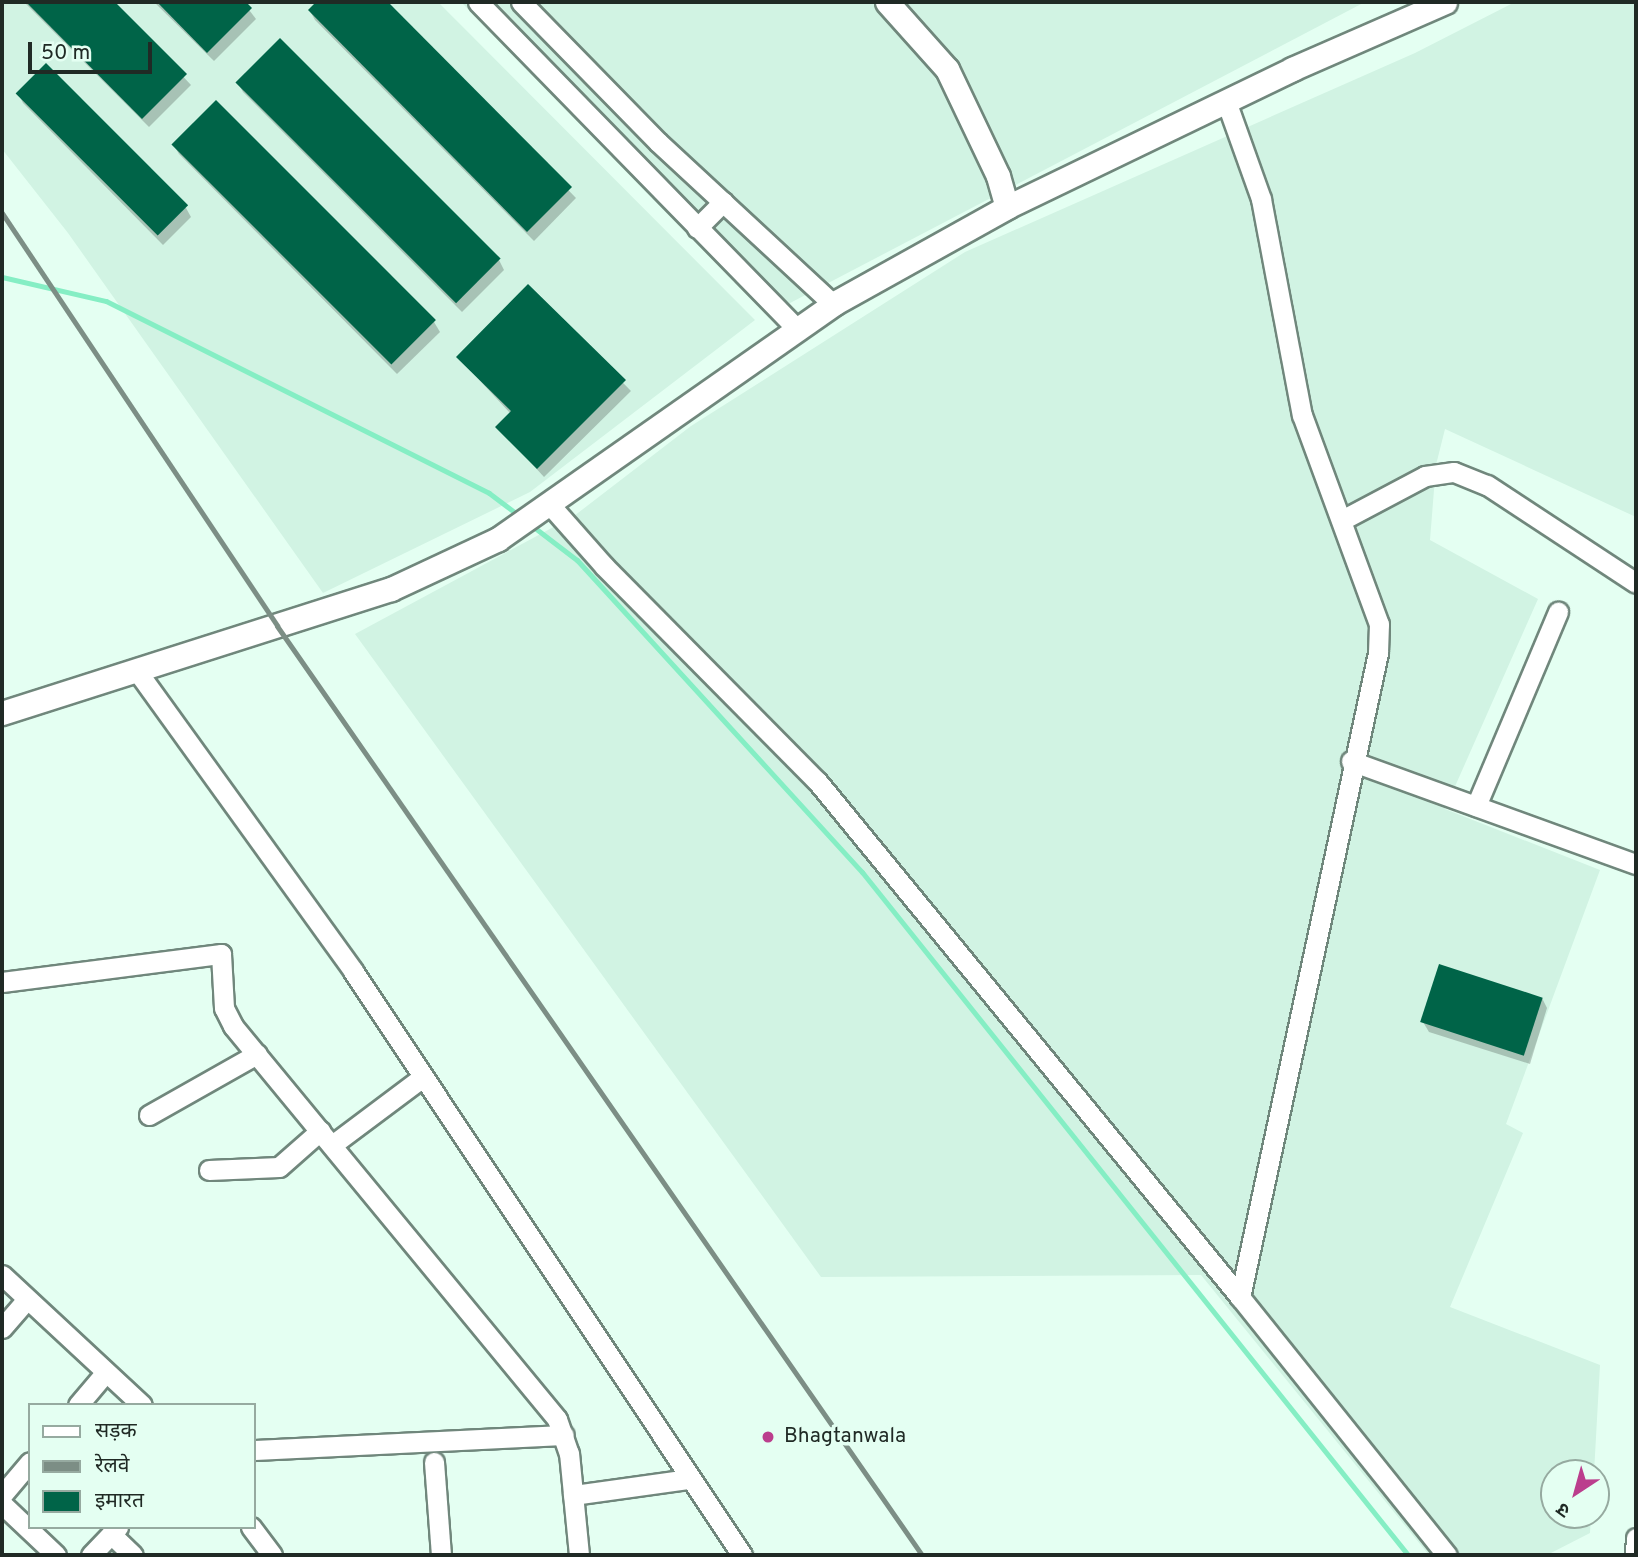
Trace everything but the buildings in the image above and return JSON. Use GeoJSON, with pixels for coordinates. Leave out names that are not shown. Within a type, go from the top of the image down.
{"type":"FeatureCollection","features":[{"type":"Feature","properties":{"kind":"street"},"geometry":{"type":"LineString","coordinates":[[478,2],[796,328]]}},
{"type":"Feature","properties":{"kind":"street"},"geometry":{"type":"LineString","coordinates":[[520,2],[723,202],[833,304]]}},
{"type":"Feature","properties":{"kind":"street"},"geometry":{"type":"LineString","coordinates":[[887,2],[947,69],[998,176],[1007,207]]}},
{"type":"Feature","properties":{"kind":"street"},"geometry":{"type":"LineString","coordinates":[[2,713],[391,589],[498,539],[546,508],[833,304],[1007,207],[1226,101],[1446,2]]}},
{"type":"Feature","properties":{"kind":"street"},"geometry":{"type":"LineString","coordinates":[[1226,101],[1261,199],[1302,415],[1379,624],[1378,653],[1351,761],[1240,1297]]}},
{"type":"Feature","properties":{"kind":"street"},"geometry":{"type":"LineString","coordinates":[[697,228],[723,202]]}},
{"type":"Feature","properties":{"kind":"street"},"geometry":{"type":"LineString","coordinates":[[1342,520],[1425,476],[1454,472],[1487,485],[1636,583]]}},
{"type":"Feature","properties":{"kind":"street"},"geometry":{"type":"LineString","coordinates":[[546,508],[825,790],[1240,1297],[1447,1555]]}},
{"type":"Feature","properties":{"kind":"street"},"geometry":{"type":"LineString","coordinates":[[1476,806],[1558,612]]}},
{"type":"Feature","properties":{"kind":"street"},"geometry":{"type":"LineString","coordinates":[[137,671],[307,905],[742,1555]]}},
{"type":"Feature","properties":{"kind":"street"},"geometry":{"type":"LineString","coordinates":[[1351,761],[1636,864]]}},
{"type":"Feature","properties":{"kind":"street"},"geometry":{"type":"LineString","coordinates":[[2,982],[221,954],[224,1008],[257,1054],[540,1394],[564,1435],[579,1555]]}},
{"type":"Feature","properties":{"kind":"street"},"geometry":{"type":"LineString","coordinates":[[149,1115],[257,1054]]}},
{"type":"Feature","properties":{"kind":"street"},"geometry":{"type":"LineString","coordinates":[[209,1170],[279,1167],[423,1077]]}},
{"type":"Feature","properties":{"kind":"street"},"geometry":{"type":"LineString","coordinates":[[2,1275],[140,1403]]}},
{"type":"Feature","properties":{"kind":"street"},"geometry":{"type":"LineString","coordinates":[[2,1328],[27,1299]]}},
{"type":"Feature","properties":{"kind":"street"},"geometry":{"type":"LineString","coordinates":[[80,1403],[106,1372]]}},
{"type":"Feature","properties":{"kind":"street"},"geometry":{"type":"LineString","coordinates":[[256,1450],[564,1435]]}},
{"type":"Feature","properties":{"kind":"street"},"geometry":{"type":"LineString","coordinates":[[434,1462],[441,1555]]}},
{"type":"Feature","properties":{"kind":"street"},"geometry":{"type":"LineString","coordinates":[[2,1495],[28,1464]]}},
{"type":"Feature","properties":{"kind":"street"},"geometry":{"type":"LineString","coordinates":[[573,1495],[689,1479]]}},
{"type":"Feature","properties":{"kind":"street"},"geometry":{"type":"LineString","coordinates":[[2,1504],[28,1529]]}},
{"type":"Feature","properties":{"kind":"street"},"geometry":{"type":"LineString","coordinates":[[28,1529],[56,1555]]}},
{"type":"Feature","properties":{"kind":"street"},"geometry":{"type":"LineString","coordinates":[[252,1529],[272,1555]]}},
{"type":"Feature","properties":{"kind":"street"},"geometry":{"type":"LineString","coordinates":[[90,1555],[115,1531],[133,1555]]}},
{"type":"Feature","properties":{"kind":"street"},"geometry":{"type":"LineString","coordinates":[[1635,1555],[1636,1538]]}},
{"type":"Feature","properties":{"kind":"shaded area"},"geometry":{"type":"Polygon","coordinates":[[[2,2],[438,2],[755,320],[530,492],[323,593],[68,233],[2,149],[2,2]]]}},
{"type":"Feature","properties":{"kind":"shaded area"},"geometry":{"type":"Polygon","coordinates":[[[461,2],[1365,2],[771,313],[461,2]]]}},
{"type":"Feature","properties":{"kind":"shaded area"},"geometry":{"type":"Polygon","coordinates":[[[1515,2],[1636,2],[1636,517],[1445,429],[1436,465],[1430,540],[1538,599],[1445,809],[1600,870],[1506,1124],[1523,1133],[1450,1307],[1600,1365],[1595,1459],[1540,1459],[1540,1529],[1590,1529],[1590,1533],[1547,1555],[1429,1555],[1201,1275],[821,1277],[355,634],[574,516],[691,426],[965,252],[1415,53],[1515,2]]]}},
{"type":"Feature","properties":{"kind":"waterway"},"geometry":{"type":"LineString","coordinates":[[2,277],[106,301],[489,493],[520,516]]}},
{"type":"Feature","properties":{"kind":"waterway"},"geometry":{"type":"LineString","coordinates":[[531,525],[577,560],[862,872],[1408,1555]]}},
{"type":"Feature","properties":{"kind":"railway"},"geometry":{"type":"LineString","coordinates":[[2,213],[277,626],[922,1555]]}},
{"type":"Feature","properties":{"kind":"place","name":"Bhagtanwala"},"geometry":{"type":"Point","coordinates":[768,1437]}}]}
